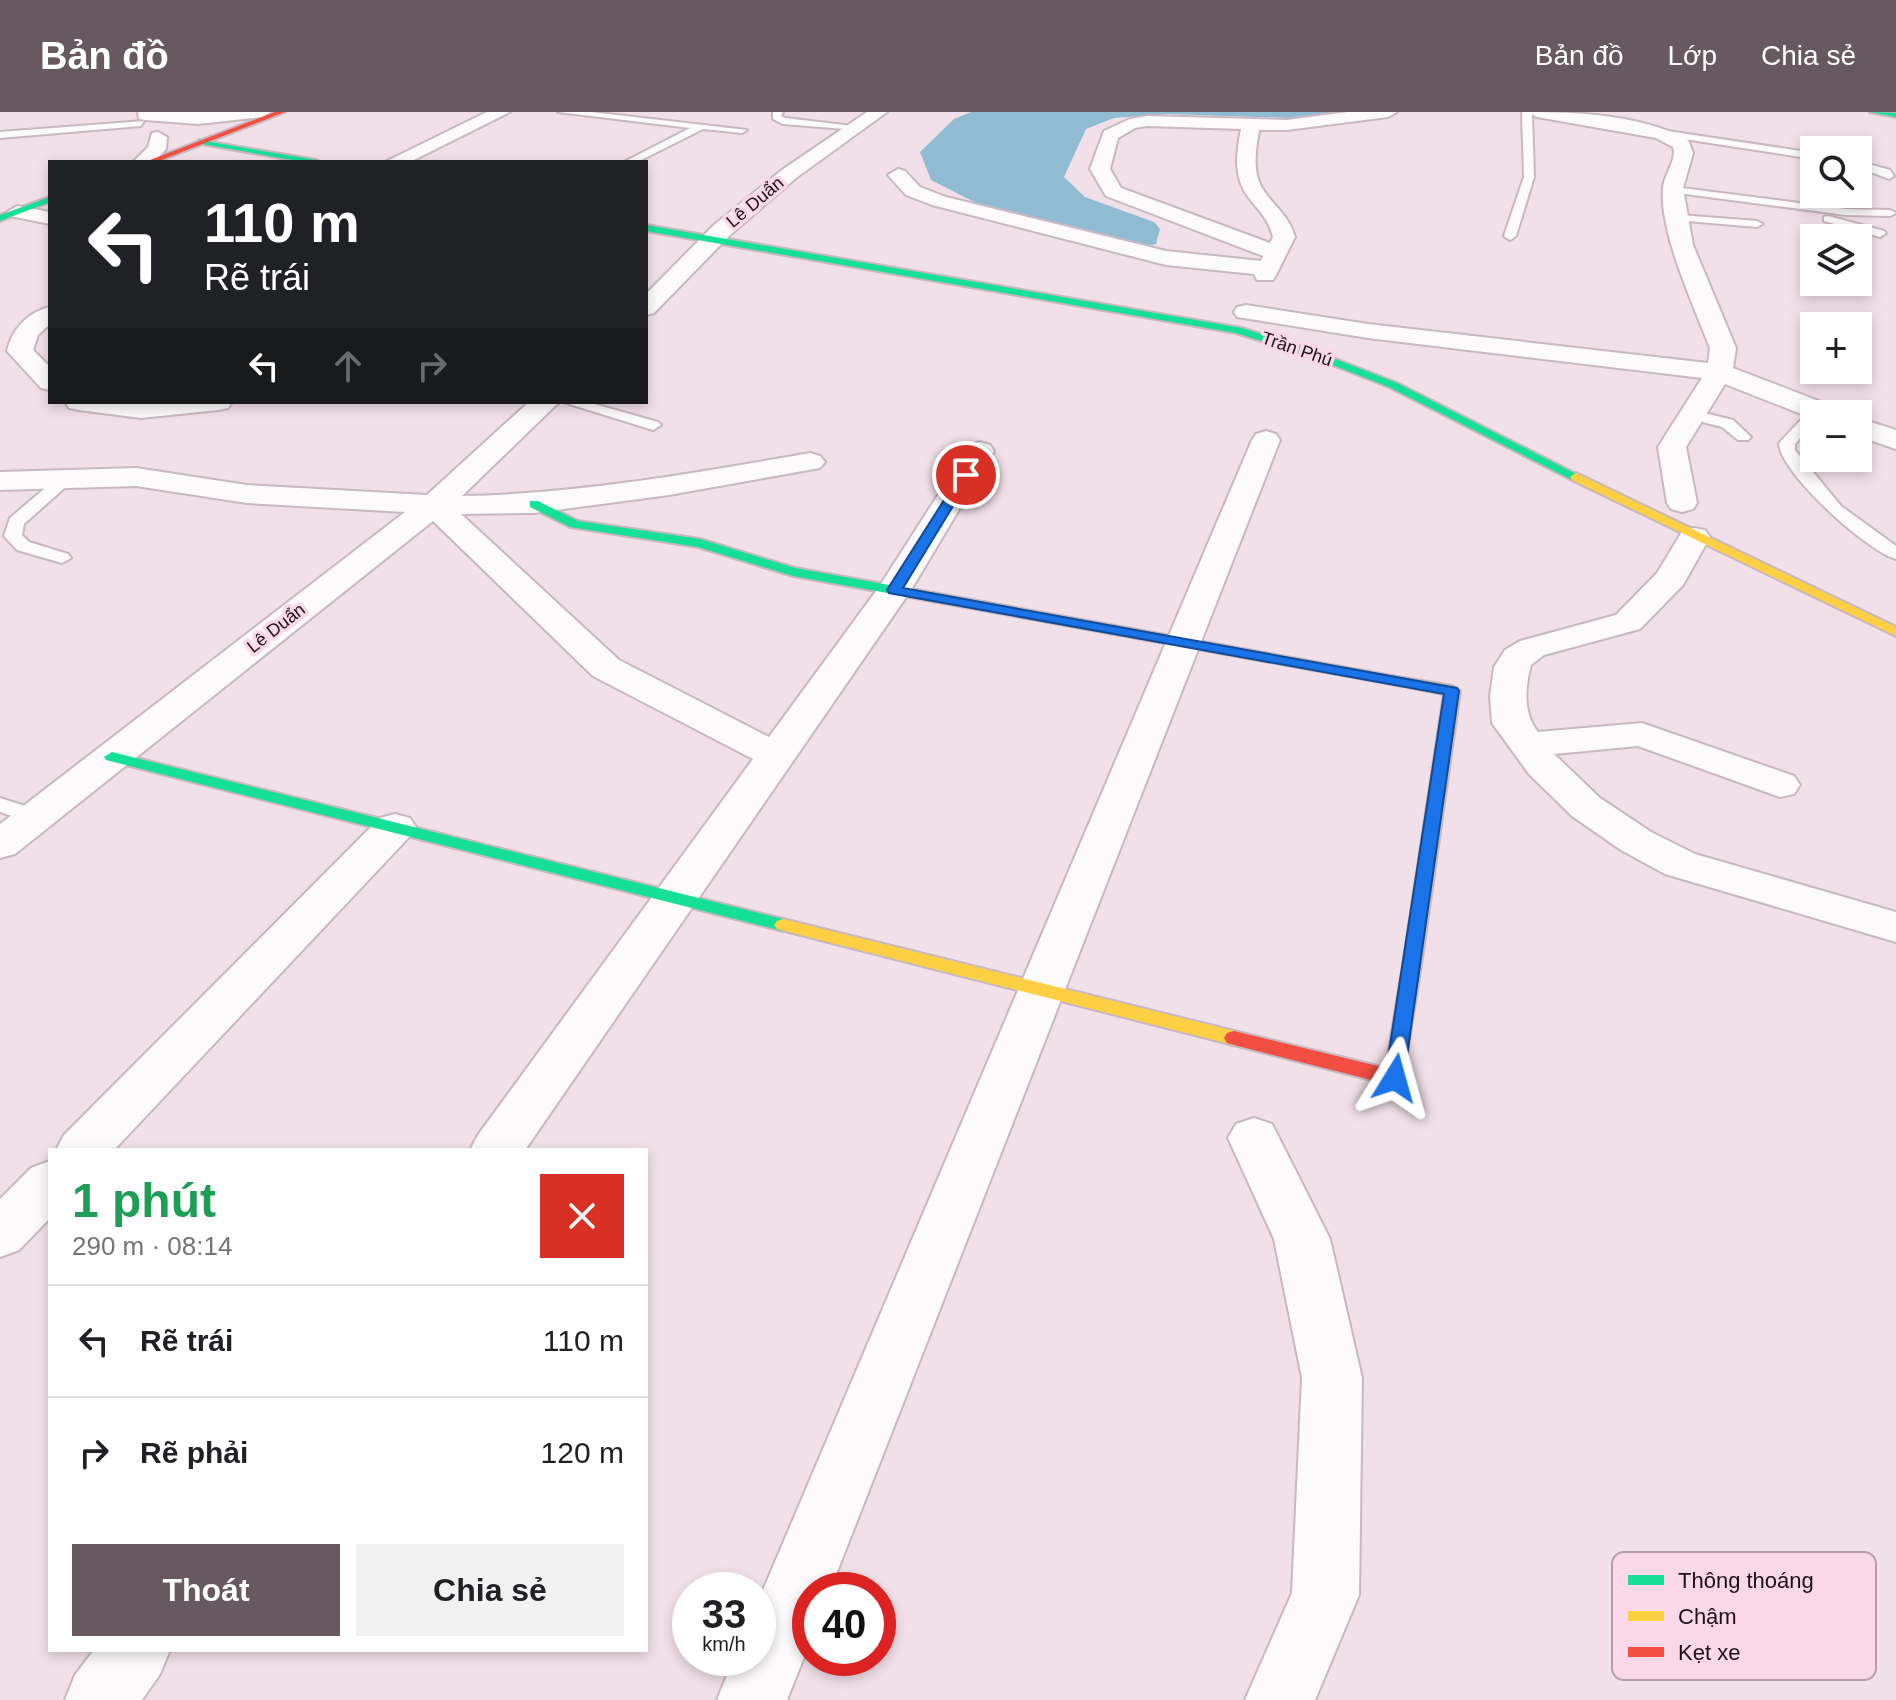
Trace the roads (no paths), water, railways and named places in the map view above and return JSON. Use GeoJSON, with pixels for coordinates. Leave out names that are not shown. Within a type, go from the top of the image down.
{"type":"FeatureCollection","features":[{"type":"Feature","properties":{"kind":"main road"},"geometry":{"type":"LineString","coordinates":[[152,160],[281,112]]}},
{"type":"Feature","properties":{"kind":"main road"},"geometry":{"type":"LineString","coordinates":[[1874,112],[1896,115]]}},
{"type":"Feature","properties":{"kind":"main road"},"geometry":{"type":"LineString","coordinates":[[193,145],[255,160]]}},
{"type":"Feature","properties":{"kind":"main road"},"geometry":{"type":"LineString","coordinates":[[193,145],[302,160]]}},
{"type":"Feature","properties":{"kind":"main road"},"geometry":{"type":"LineString","coordinates":[[8,215],[48,200]]}},
{"type":"Feature","properties":{"kind":"main road","name":"Trần Phú"},"geometry":{"type":"LineString","coordinates":[[648,218],[718,235]]}},
{"type":"Feature","properties":{"kind":"main road","name":"Trần Phú"},"geometry":{"type":"LineString","coordinates":[[648,228],[718,235],[1243,321],[1323,350],[1411,376],[1510,423]]}},
{"type":"Feature","properties":{"kind":"main road","name":"Trần Phú"},"geometry":{"type":"LineString","coordinates":[[1323,350],[1393,385],[1685,512],[1896,632]]}},
{"type":"Feature","properties":{"kind":"main road"},"geometry":{"type":"LineString","coordinates":[[112,757],[1395,1078],[1452,691],[793,572],[700,543],[575,524],[534,504]]}},
{"type":"Feature","properties":{"kind":"street"},"geometry":{"type":"LineString","coordinates":[[143,117],[198,119],[262,112]]}},
{"type":"Feature","properties":{"kind":"street"},"geometry":{"type":"LineString","coordinates":[[399,160],[501,112]]}},
{"type":"Feature","properties":{"kind":"street","name":"Lê Duẩn"},"geometry":{"type":"LineString","coordinates":[[648,306],[718,235],[789,174],[878,112]]}},
{"type":"Feature","properties":{"kind":"street"},"geometry":{"type":"LineString","coordinates":[[1273,262],[1113,192],[1103,179],[1101,161],[1110,135],[1130,124],[1147,121],[1287,125],[1388,112]]}},
{"type":"Feature","properties":{"kind":"street"},"geometry":{"type":"LineString","coordinates":[[1537,112],[1661,133],[1681,144],[1684,153],[1674,190],[1682,245],[1723,348],[1719,372],[1672,447],[1685,512],[1671,578],[1628,622],[1532,648],[1518,658],[1512,667],[1508,696],[1511,723],[1543,766],[1586,807],[1636,841],[1680,864],[1896,927]]}},
{"type":"Feature","properties":{"kind":"street"},"geometry":{"type":"LineString","coordinates":[[143,117],[158,137],[193,145]]}},
{"type":"Feature","properties":{"kind":"street"},"geometry":{"type":"LineString","coordinates":[[1243,321],[1284,237],[1281,223],[1270,206],[1255,192],[1247,165],[1251,126]]}},
{"type":"Feature","properties":{"kind":"street"},"geometry":{"type":"LineString","coordinates":[[148,160],[157,149],[158,137]]}},
{"type":"Feature","properties":{"kind":"street"},"geometry":{"type":"LineString","coordinates":[[898,175],[907,187],[928,198],[1166,258],[1273,262]]}},
{"type":"Feature","properties":{"kind":"street"},"geometry":{"type":"LineString","coordinates":[[8,215],[48,218]]}},
{"type":"Feature","properties":{"kind":"street"},"geometry":{"type":"LineString","coordinates":[[1166,258],[1171,216]]}},
{"type":"Feature","properties":{"kind":"street"},"geometry":{"type":"LineString","coordinates":[[48,315],[32,326],[21,339],[20,351],[48,380]]}},
{"type":"Feature","properties":{"kind":"street","name":"Trần Phú"},"geometry":{"type":"LineString","coordinates":[[1243,321],[1368,331],[1719,372],[1800,403]]}},
{"type":"Feature","properties":{"kind":"street"},"geometry":{"type":"LineString","coordinates":[[1323,350],[1368,331]]}},
{"type":"Feature","properties":{"kind":"street"},"geometry":{"type":"LineString","coordinates":[[94,404],[141,410],[199,404]]}},
{"type":"Feature","properties":{"kind":"street","name":"Lê Duẩn"},"geometry":{"type":"LineString","coordinates":[[0,845],[434,505],[543,404]]}},
{"type":"Feature","properties":{"kind":"street"},"geometry":{"type":"LineString","coordinates":[[1872,431],[1896,440]]}},
{"type":"Feature","properties":{"kind":"street"},"geometry":{"type":"LineString","coordinates":[[752,1700],[1266,440]]}},
{"type":"Feature","properties":{"kind":"street"},"geometry":{"type":"LineString","coordinates":[[497,1148],[894,590],[980,451]]}},
{"type":"Feature","properties":{"kind":"street"},"geometry":{"type":"LineString","coordinates":[[0,481],[136,477],[278,497],[434,505],[534,504],[669,486],[810,462]]}},
{"type":"Feature","properties":{"kind":"street"},"geometry":{"type":"LineString","coordinates":[[434,505],[606,668],[778,757]]}},
{"type":"Feature","properties":{"kind":"street"},"geometry":{"type":"LineString","coordinates":[[1527,745],[1642,734],[1780,785]]}},
{"type":"Feature","properties":{"kind":"street"},"geometry":{"type":"LineString","coordinates":[[84,1148],[395,827]]}},
{"type":"Feature","properties":{"kind":"street"},"geometry":{"type":"LineString","coordinates":[[1254,1138],[1302,1239],[1332,1378],[1325,1595],[1280,1700]]}},
{"type":"Feature","properties":{"kind":"street"},"geometry":{"type":"LineString","coordinates":[[0,1234],[48,1185]]}},
{"type":"Feature","properties":{"kind":"street"},"geometry":{"type":"LineString","coordinates":[[100,1700],[135,1652]]}},
{"type":"Feature","properties":{"kind":"lane"},"geometry":{"type":"LineString","coordinates":[[563,112],[742,130]]}},
{"type":"Feature","properties":{"kind":"lane"},"geometry":{"type":"LineString","coordinates":[[778,112],[776,117],[783,121],[857,127]]}},
{"type":"Feature","properties":{"kind":"lane"},"geometry":{"type":"LineString","coordinates":[[1510,236],[1529,177],[1527,112]]}},
{"type":"Feature","properties":{"kind":"lane"},"geometry":{"type":"LineString","coordinates":[[0,135],[143,117]]}},
{"type":"Feature","properties":{"kind":"lane"},"geometry":{"type":"LineString","coordinates":[[633,160],[701,126]]}},
{"type":"Feature","properties":{"kind":"lane"},"geometry":{"type":"LineString","coordinates":[[1661,133],[1800,154]]}},
{"type":"Feature","properties":{"kind":"lane"},"geometry":{"type":"LineString","coordinates":[[1872,168],[1889,176]]}},
{"type":"Feature","properties":{"kind":"lane"},"geometry":{"type":"LineString","coordinates":[[1674,190],[1846,212],[1890,213]]}},
{"type":"Feature","properties":{"kind":"lane"},"geometry":{"type":"LineString","coordinates":[[1796,206],[1844,216]]}},
{"type":"Feature","properties":{"kind":"lane"},"geometry":{"type":"LineString","coordinates":[[1820,211],[1834,222],[1880,233]]}},
{"type":"Feature","properties":{"kind":"lane"},"geometry":{"type":"LineString","coordinates":[[1680,218],[1757,224]]}},
{"type":"Feature","properties":{"kind":"lane"},"geometry":{"type":"LineString","coordinates":[[577,404],[653,425]]}},
{"type":"Feature","properties":{"kind":"lane"},"geometry":{"type":"LineString","coordinates":[[1692,415],[1725,423],[1743,437]]}},
{"type":"Feature","properties":{"kind":"lane"},"geometry":{"type":"LineString","coordinates":[[1800,432],[1787,443],[1792,460],[1800,469]]}},
{"type":"Feature","properties":{"kind":"lane"},"geometry":{"type":"LineString","coordinates":[[1802,472],[1835,510],[1896,554]]}},
{"type":"Feature","properties":{"kind":"lane"},"geometry":{"type":"LineString","coordinates":[[62,558],[23,546],[13,536],[12,530],[16,522],[64,480]]}},
{"type":"Feature","properties":{"kind":"lane"},"geometry":{"type":"LineString","coordinates":[[0,805],[36,817]]}},
{"type":"Feature","properties":{"kind":"water"},"geometry":{"type":"Polygon","coordinates":[[[971,112],[1335,112],[1289,118],[1168,114],[1114,118],[1086,129],[1064,177],[1085,197],[1154,222],[1160,229],[1156,244],[1139,248],[990,210],[931,180],[920,152],[954,119],[971,112]]]}}]}
